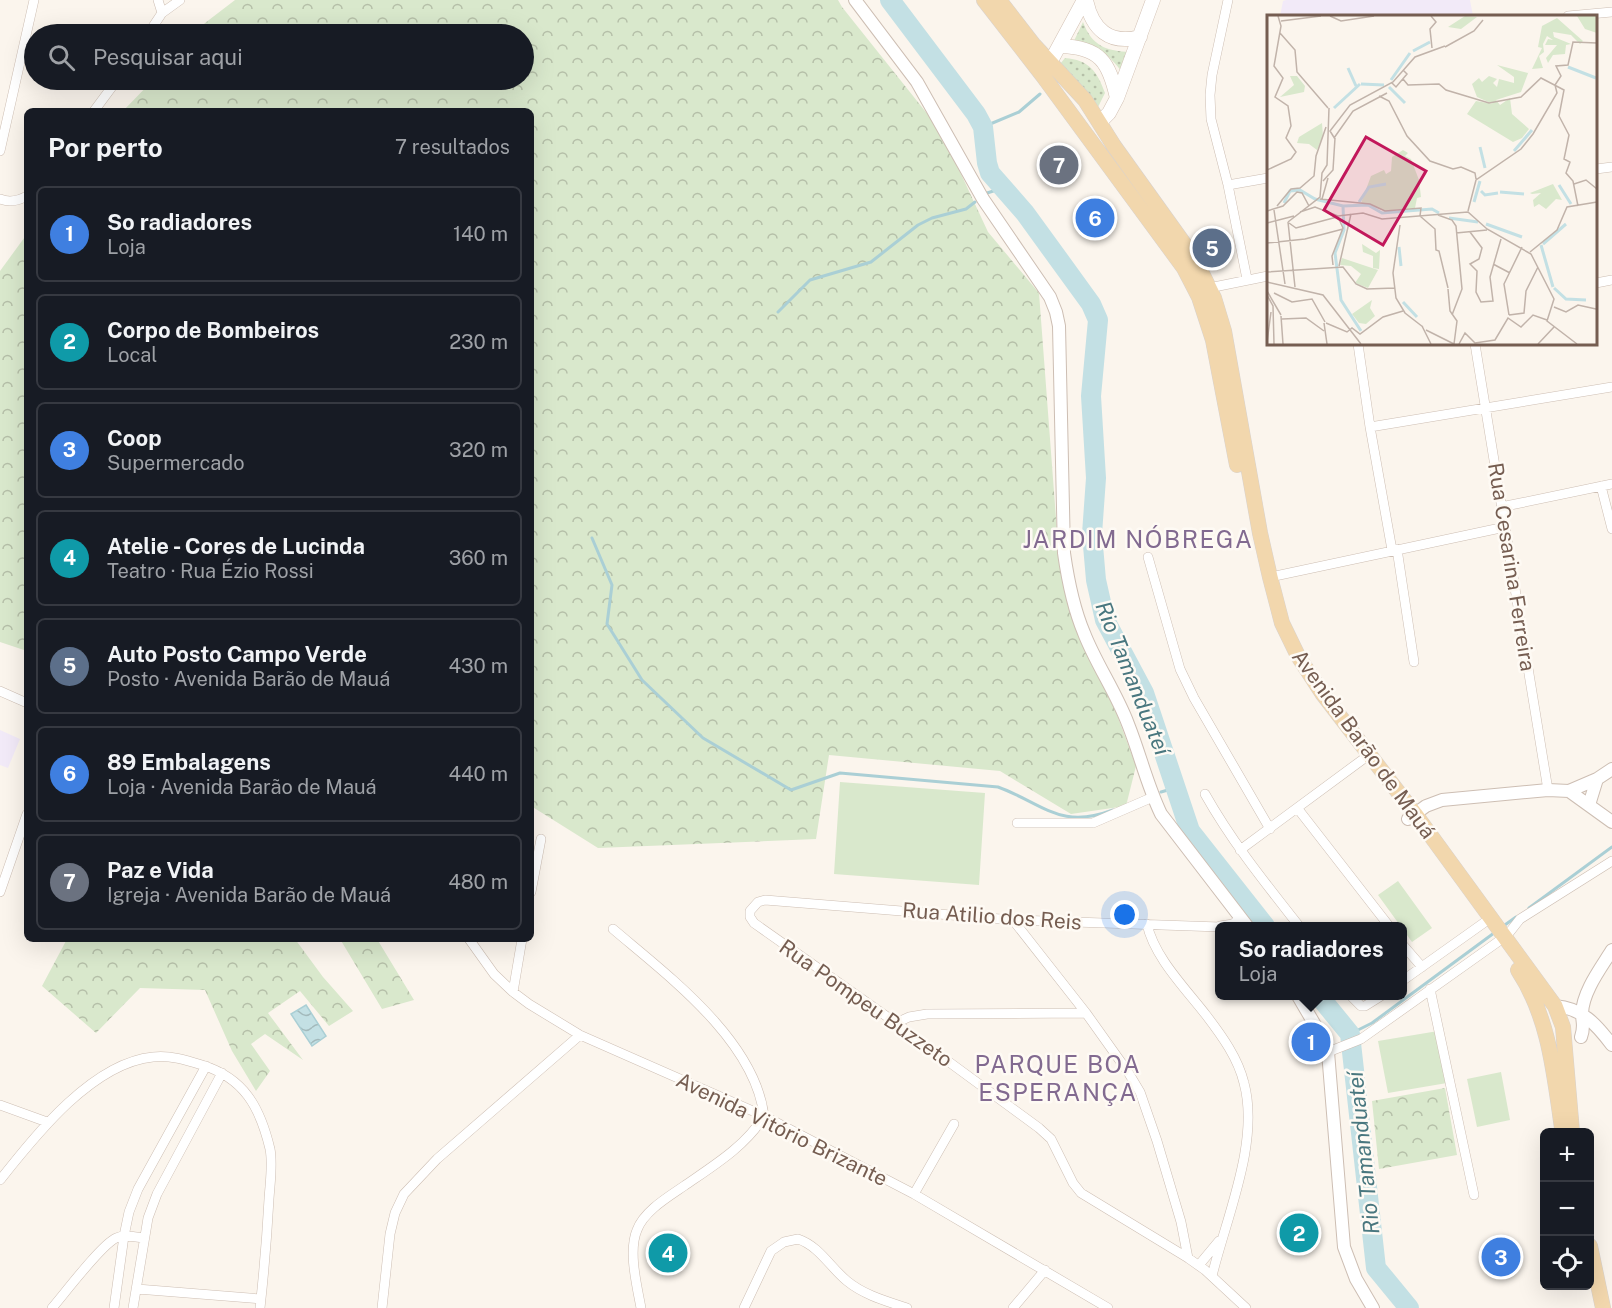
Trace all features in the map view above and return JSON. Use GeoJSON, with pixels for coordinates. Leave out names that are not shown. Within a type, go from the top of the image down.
{"type":"FeatureCollection","features":[{"type":"Feature","properties":{"kind":"main road","name":"Avenida Barão de Mauá"},"geometry":{"type":"LineString","coordinates":[[984,0],[1047,70],[1085,100],[1114,146],[1195,259],[1209,288],[1224,331],[1260,533],[1282,623],[1309,674],[1488,922],[1555,1006],[1565,1040],[1572,1128]]}},
{"type":"Feature","properties":{"kind":"main road","name":"Avenida Barão de Mauá"},"geometry":{"type":"LineString","coordinates":[[999,0],[1047,70],[1061,100],[1178,259],[1198,297],[1213,340],[1260,575],[1274,622],[1310,690],[1362,760],[1411,816]]}},
{"type":"Feature","properties":{"kind":"main road"},"geometry":{"type":"LineString","coordinates":[[1047,70],[1085,0]]}},
{"type":"Feature","properties":{"kind":"main road"},"geometry":{"type":"LineString","coordinates":[[1085,0],[1095,26],[1105,34],[1126,40],[1140,37]]}},
{"type":"Feature","properties":{"kind":"main road"},"geometry":{"type":"LineString","coordinates":[[1061,100],[1084,122],[1094,124],[1100,122],[1109,113],[1117,98],[1153,0]]}},
{"type":"Feature","properties":{"kind":"main road"},"geometry":{"type":"LineString","coordinates":[[1060,46],[1084,49],[1096,54],[1106,63],[1112,75],[1117,98]]}},
{"type":"Feature","properties":{"kind":"main road","name":"Avenida Barão de Mauá"},"geometry":{"type":"LineString","coordinates":[[1500,937],[1533,994],[1552,1055],[1561,1128]]}},
{"type":"Feature","properties":{"kind":"main road"},"geometry":{"type":"LineString","coordinates":[[1533,994],[1552,1030],[1559,1038],[1565,1040]]}},
{"type":"Feature","properties":{"kind":"main road"},"geometry":{"type":"LineString","coordinates":[[1594,1265],[1603,1308]]}},
{"type":"Feature","properties":{"kind":"main road"},"geometry":{"type":"LineString","coordinates":[[1593,1290],[1597,1308]]}},
{"type":"Feature","properties":{"kind":"street"},"geometry":{"type":"LineString","coordinates":[[29,24],[34,0]]}},
{"type":"Feature","properties":{"kind":"street"},"geometry":{"type":"LineString","coordinates":[[158,0],[162,13]]}},
{"type":"Feature","properties":{"kind":"street"},"geometry":{"type":"LineString","coordinates":[[155,24],[162,13],[180,0]]}},
{"type":"Feature","properties":{"kind":"street"},"geometry":{"type":"LineString","coordinates":[[855,0],[917,82],[977,189],[1050,297],[1056,312],[1061,353],[1064,553],[1075,610],[1128,724],[1153,798],[1171,828],[1243,922]]}},
{"type":"Feature","properties":{"kind":"street"},"geometry":{"type":"LineString","coordinates":[[1228,0],[1210,96],[1213,130],[1228,185],[1247,279]]}},
{"type":"Feature","properties":{"kind":"street"},"geometry":{"type":"LineString","coordinates":[[1579,15],[1612,12]]}},
{"type":"Feature","properties":{"kind":"street"},"geometry":{"type":"LineString","coordinates":[[0,151],[24,44]]}},
{"type":"Feature","properties":{"kind":"street"},"geometry":{"type":"LineString","coordinates":[[96,108],[110,90]]}},
{"type":"Feature","properties":{"kind":"street"},"geometry":{"type":"LineString","coordinates":[[1597,169],[1612,166]]}},
{"type":"Feature","properties":{"kind":"street"},"geometry":{"type":"LineString","coordinates":[[1228,185],[1267,178]]}},
{"type":"Feature","properties":{"kind":"street"},"geometry":{"type":"LineString","coordinates":[[0,199],[6,202],[24,198]]}},
{"type":"Feature","properties":{"kind":"street"},"geometry":{"type":"LineString","coordinates":[[1209,288],[1267,276]]}},
{"type":"Feature","properties":{"kind":"street"},"geometry":{"type":"LineString","coordinates":[[1597,283],[1612,280]]}},
{"type":"Feature","properties":{"kind":"street"},"geometry":{"type":"LineString","coordinates":[[1358,345],[1370,427],[1414,662]]}},
{"type":"Feature","properties":{"kind":"street","name":"Rua Cesarina Ferreira"},"geometry":{"type":"LineString","coordinates":[[1475,345],[1548,790]]}},
{"type":"Feature","properties":{"kind":"street"},"geometry":{"type":"LineString","coordinates":[[1370,427],[1612,387]]}},
{"type":"Feature","properties":{"kind":"street"},"geometry":{"type":"LineString","coordinates":[[1501,507],[1612,484]]}},
{"type":"Feature","properties":{"kind":"street"},"geometry":{"type":"LineString","coordinates":[[1601,486],[1612,529]]}},
{"type":"Feature","properties":{"kind":"street"},"geometry":{"type":"LineString","coordinates":[[1270,577],[1505,527]]}},
{"type":"Feature","properties":{"kind":"street"},"geometry":{"type":"LineString","coordinates":[[1148,557],[1180,669],[1194,698],[1270,829]]}},
{"type":"Feature","properties":{"kind":"street"},"geometry":{"type":"LineString","coordinates":[[0,691],[24,702]]}},
{"type":"Feature","properties":{"kind":"street"},"geometry":{"type":"LineString","coordinates":[[1240,850],[1362,760]]}},
{"type":"Feature","properties":{"kind":"street"},"geometry":{"type":"LineString","coordinates":[[1411,816],[1426,806],[1442,801],[1548,790],[1569,791],[1597,779],[1612,769]]}},
{"type":"Feature","properties":{"kind":"street"},"geometry":{"type":"LineString","coordinates":[[1589,805],[1597,779]]}},
{"type":"Feature","properties":{"kind":"street"},"geometry":{"type":"LineString","coordinates":[[1569,791],[1612,822]]}},
{"type":"Feature","properties":{"kind":"street"},"geometry":{"type":"LineString","coordinates":[[1205,794],[1222,826],[1295,922]]}},
{"type":"Feature","properties":{"kind":"street"},"geometry":{"type":"LineString","coordinates":[[1017,823],[1093,823],[1153,798]]}},
{"type":"Feature","properties":{"kind":"street"},"geometry":{"type":"LineString","coordinates":[[1298,809],[1385,922]]}},
{"type":"Feature","properties":{"kind":"street"},"geometry":{"type":"LineString","coordinates":[[0,892],[24,823]]}},
{"type":"Feature","properties":{"kind":"street"},"geometry":{"type":"LineString","coordinates":[[534,876],[541,839]]}},
{"type":"Feature","properties":{"kind":"street"},"geometry":{"type":"LineString","coordinates":[[1334,1050],[1361,1039],[1500,937],[1520,919],[1612,861]]}},
{"type":"Feature","properties":{"kind":"street","name":"Rua Atilio dos Reis"},"geometry":{"type":"LineString","coordinates":[[765,900],[1013,920],[1215,927]]}},
{"type":"Feature","properties":{"kind":"street","name":"Rua Pompeu Buzzeto"},"geometry":{"type":"LineString","coordinates":[[765,900],[758,902],[750,911],[750,917],[754,923],[1039,1128],[1051,1139],[1074,1183],[1089,1200],[1188,1258],[1212,1276],[1246,1308]]}},
{"type":"Feature","properties":{"kind":"street"},"geometry":{"type":"LineString","coordinates":[[1013,920],[1086,1013],[1128,1072],[1143,1101],[1181,1222],[1188,1258]]}},
{"type":"Feature","properties":{"kind":"street"},"geometry":{"type":"LineString","coordinates":[[1407,978],[1488,922]]}},
{"type":"Feature","properties":{"kind":"street"},"geometry":{"type":"LineString","coordinates":[[1147,924],[1156,950],[1221,1034],[1237,1063],[1245,1084],[1248,1111],[1247,1143],[1212,1276]]}},
{"type":"Feature","properties":{"kind":"street"},"geometry":{"type":"LineString","coordinates":[[613,929],[690,994],[719,1026],[757,1086],[764,1116],[747,1139],[662,1202],[637,1230],[634,1252],[635,1279],[641,1308]]}},
{"type":"Feature","properties":{"kind":"street","name":"Avenida Vitório Brizante"},"geometry":{"type":"LineString","coordinates":[[471,942],[494,974],[513,992],[580,1035],[764,1116],[914,1194],[1108,1308]]}},
{"type":"Feature","properties":{"kind":"street"},"geometry":{"type":"LineString","coordinates":[[513,992],[521,942]]}},
{"type":"Feature","properties":{"kind":"street"},"geometry":{"type":"LineString","coordinates":[[1407,950],[1422,967]]}},
{"type":"Feature","properties":{"kind":"street"},"geometry":{"type":"LineString","coordinates":[[1581,1037],[1584,1023],[1582,1013],[1587,995],[1612,950]]}},
{"type":"Feature","properties":{"kind":"street"},"geometry":{"type":"LineString","coordinates":[[1430,989],[1474,1195]]}},
{"type":"Feature","properties":{"kind":"street"},"geometry":{"type":"LineString","coordinates":[[1300,1000],[1315,1025],[1334,1050],[1344,1247],[1356,1279],[1373,1308]]}},
{"type":"Feature","properties":{"kind":"street"},"geometry":{"type":"LineString","coordinates":[[1356,1000],[1365,1006],[1375,1000]]}},
{"type":"Feature","properties":{"kind":"street"},"geometry":{"type":"LineString","coordinates":[[1555,1006],[1567,1006],[1582,1013],[1612,1047]]}},
{"type":"Feature","properties":{"kind":"street"},"geometry":{"type":"LineString","coordinates":[[896,1023],[909,1017],[927,1014],[1086,1013]]}},
{"type":"Feature","properties":{"kind":"street"},"geometry":{"type":"LineString","coordinates":[[382,1308],[390,1234],[395,1213],[404,1194],[453,1144],[580,1035]]}},
{"type":"Feature","properties":{"kind":"street"},"geometry":{"type":"LineString","coordinates":[[1565,1040],[1581,1037],[1600,1040],[1612,1047]]}},
{"type":"Feature","properties":{"kind":"street"},"geometry":{"type":"LineString","coordinates":[[0,1180],[47,1122],[103,1076],[135,1060],[154,1056],[174,1057],[206,1066],[236,1081],[246,1091],[257,1112],[270,1150],[267,1235],[261,1304],[137,1289]]}},
{"type":"Feature","properties":{"kind":"street"},"geometry":{"type":"LineString","coordinates":[[114,1308],[129,1212],[138,1189],[206,1066]]}},
{"type":"Feature","properties":{"kind":"street"},"geometry":{"type":"LineString","coordinates":[[134,1308],[148,1218],[157,1194],[222,1073]]}},
{"type":"Feature","properties":{"kind":"street"},"geometry":{"type":"LineString","coordinates":[[0,1105],[47,1122]]}},
{"type":"Feature","properties":{"kind":"street"},"geometry":{"type":"LineString","coordinates":[[914,1194],[954,1124]]}},
{"type":"Feature","properties":{"kind":"street"},"geometry":{"type":"LineString","coordinates":[[52,1308],[116,1238],[124,1236],[144,1238]]}},
{"type":"Feature","properties":{"kind":"street"},"geometry":{"type":"LineString","coordinates":[[744,1308],[771,1251],[784,1242],[798,1239],[817,1250],[849,1282],[874,1297],[907,1308]]}},
{"type":"Feature","properties":{"kind":"street"},"geometry":{"type":"LineString","coordinates":[[1198,1265],[1221,1239]]}},
{"type":"Feature","properties":{"kind":"street"},"geometry":{"type":"LineString","coordinates":[[1013,1308],[1045,1270]]}},
{"type":"Feature","properties":{"kind":"shaded area"},"geometry":{"type":"Polygon","coordinates":[[[1470,0],[1473,15],[1280,15],[1283,1],[1470,0]]]}},
{"type":"Feature","properties":{"kind":"shaded area"},"geometry":{"type":"Polygon","coordinates":[[[0,730],[20,739],[8,768],[0,765],[0,730]]]}},
{"type":"Feature","properties":{"kind":"green space"},"geometry":{"type":"Polygon","coordinates":[[[235,0],[838,0],[941,131],[988,232],[1039,293],[1059,558],[1136,766],[1126,806],[1071,814],[1000,771],[829,755],[816,839],[598,848],[534,808],[534,108],[126,108],[143,90],[534,90],[534,24],[205,23],[235,0]]]}},
{"type":"Feature","properties":{"kind":"green space"},"geometry":{"type":"Polygon","coordinates":[[[1083,22],[1091,37],[1101,46],[1131,52],[1123,73],[1101,51],[1089,45],[1073,43],[1083,22]]]}},
{"type":"Feature","properties":{"kind":"green space"},"geometry":{"type":"Polygon","coordinates":[[[1065,58],[1086,64],[1095,73],[1105,93],[1098,107],[1060,64],[1065,58]]]}},
{"type":"Feature","properties":{"kind":"green space"},"geometry":{"type":"Polygon","coordinates":[[[24,238],[24,650],[0,642],[0,271],[24,238]]]}},
{"type":"Feature","properties":{"kind":"green space"},"geometry":{"type":"Polygon","coordinates":[[[840,782],[985,793],[979,885],[834,874],[840,782]]]}},
{"type":"Feature","properties":{"kind":"green space"},"geometry":{"type":"Polygon","coordinates":[[[1398,881],[1432,928],[1412,942],[1407,935],[1407,922],[1398,922],[1378,895],[1398,881]]]}},
{"type":"Feature","properties":{"kind":"green space"},"geometry":{"type":"Polygon","coordinates":[[[65,942],[297,942],[323,977],[353,1011],[329,1026],[300,991],[268,1013],[303,1060],[265,1034],[251,1044],[270,1071],[256,1091],[232,1051],[205,990],[140,988],[96,1033],[42,986],[65,942]]]}},
{"type":"Feature","properties":{"kind":"green space"},"geometry":{"type":"Polygon","coordinates":[[[342,942],[379,942],[414,1000],[382,1009],[342,942]]]}},
{"type":"Feature","properties":{"kind":"green space"},"geometry":{"type":"Polygon","coordinates":[[[1438,1031],[1447,1083],[1388,1093],[1378,1041],[1438,1031]]]}},
{"type":"Feature","properties":{"kind":"green space"},"geometry":{"type":"Polygon","coordinates":[[[1501,1072],[1510,1120],[1477,1127],[1467,1079],[1501,1072]]]}},
{"type":"Feature","properties":{"kind":"green space"},"geometry":{"type":"Polygon","coordinates":[[[1445,1088],[1457,1155],[1379,1169],[1372,1101],[1445,1088]]]}},
{"type":"Feature","properties":{"kind":"water"},"geometry":{"type":"Polygon","coordinates":[[[306,1005],[326,1036],[312,1046],[291,1014],[306,1005]]]}},
{"type":"Feature","properties":{"kind":"waterway","name":"Rio Tamanduateí"},"geometry":{"type":"LineString","coordinates":[[890,0],[976,114],[983,127],[990,173],[1025,213],[1091,304],[1098,320],[1091,396],[1096,478],[1092,534],[1096,580],[1105,620],[1144,693],[1190,831],[1262,922]]}},
{"type":"Feature","properties":{"kind":"waterway"},"geometry":{"type":"LineString","coordinates":[[983,127],[1019,112],[1040,94]]}},
{"type":"Feature","properties":{"kind":"waterway"},"geometry":{"type":"LineString","coordinates":[[987,193],[1003,188]]}},
{"type":"Feature","properties":{"kind":"waterway"},"geometry":{"type":"LineString","coordinates":[[778,312],[810,280],[871,262],[918,225],[932,218],[966,209],[975,202]]}},
{"type":"Feature","properties":{"kind":"waterway"},"geometry":{"type":"LineString","coordinates":[[592,538],[612,585],[607,624],[642,680],[703,738],[791,790],[840,773],[998,787],[1065,816],[1079,817],[1113,810]]}},
{"type":"Feature","properties":{"kind":"waterway"},"geometry":{"type":"LineString","coordinates":[[1161,792],[1175,788]]}},
{"type":"Feature","properties":{"kind":"waterway"},"geometry":{"type":"LineString","coordinates":[[1529,908],[1612,847]]}},
{"type":"Feature","properties":{"kind":"waterway"},"geometry":{"type":"LineString","coordinates":[[1502,927],[1516,917]]}},
{"type":"Feature","properties":{"kind":"waterway"},"geometry":{"type":"LineString","coordinates":[[1407,997],[1494,933]]}},
{"type":"Feature","properties":{"kind":"waterway","name":"Rio Tamanduateí"},"geometry":{"type":"LineString","coordinates":[[1322,1000],[1350,1034],[1376,1268],[1409,1308]]}},
{"type":"Feature","properties":{"kind":"waterway"},"geometry":{"type":"LineString","coordinates":[[1350,1034],[1372,1023],[1403,1000]]}},
{"type":"Feature","properties":{"kind":"place","name":"Paz e Vida"},"geometry":{"type":"Point","coordinates":[1059,165]}},
{"type":"Feature","properties":{"kind":"place","name":"89 Embalagens"},"geometry":{"type":"Point","coordinates":[1095,218]}},
{"type":"Feature","properties":{"kind":"place","name":"Auto Posto Campo Verde"},"geometry":{"type":"Point","coordinates":[1212,248]}},
{"type":"Feature","properties":{"kind":"place","name":"So radiadores"},"geometry":{"type":"Point","coordinates":[1311,1042]}},
{"type":"Feature","properties":{"kind":"place","name":"Corpo de Bombeiros"},"geometry":{"type":"Point","coordinates":[1299,1233]}},
{"type":"Feature","properties":{"kind":"place","name":"Atelie - Cores de Lucinda"},"geometry":{"type":"Point","coordinates":[668,1253]}},
{"type":"Feature","properties":{"kind":"place","name":"Coop"},"geometry":{"type":"Point","coordinates":[1501,1257]}},
{"type":"Feature","properties":{"kind":"district","name":"JARDIM NÓBREGA"},"geometry":{"type":"Point","coordinates":[1138,539]}},
{"type":"Feature","properties":{"kind":"district","name":"PARQUE BOA ESPERANÇA"},"geometry":{"type":"Point","coordinates":[1058,1078]}}]}
